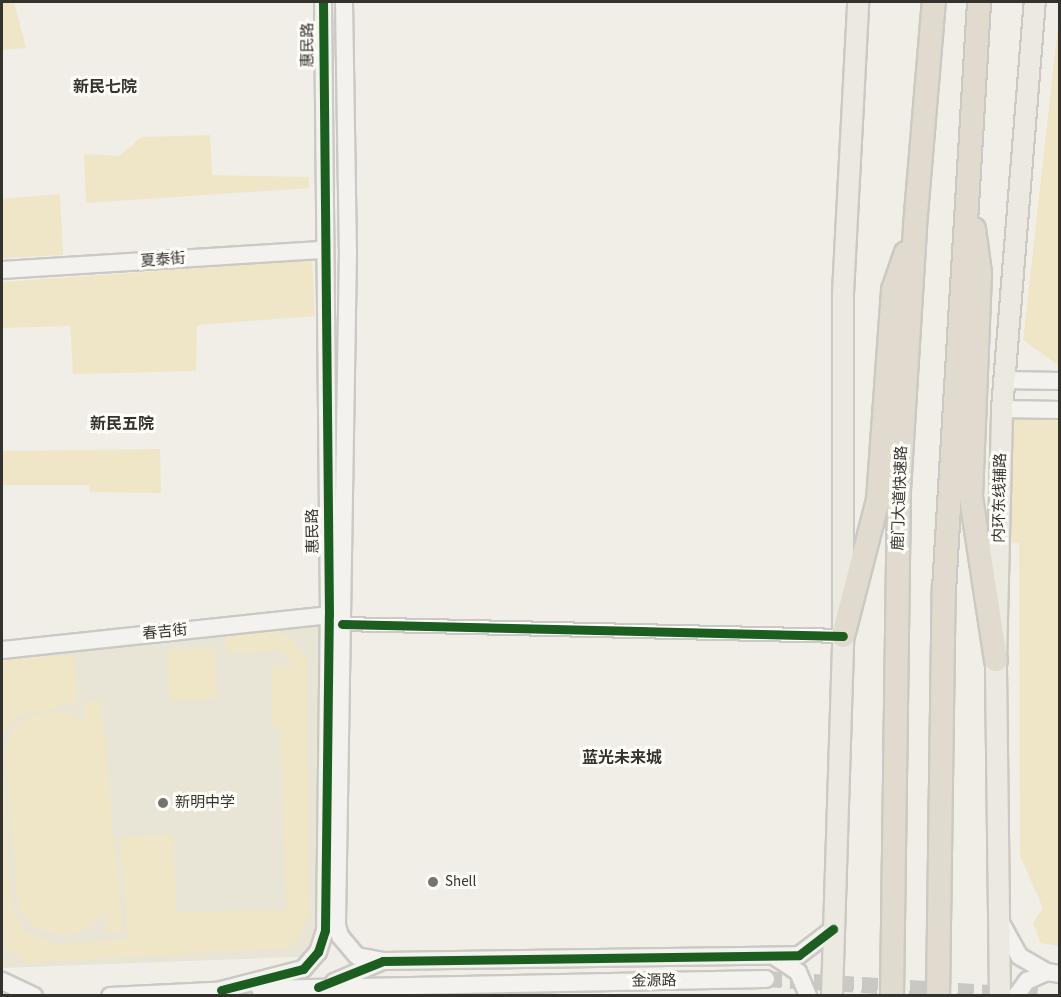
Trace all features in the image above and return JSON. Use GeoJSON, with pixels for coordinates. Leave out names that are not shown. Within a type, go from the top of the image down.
{"type":"FeatureCollection","features":[{"type":"Feature","properties":{"kind":"highway","name":"鹿门大道快速路"},"geometry":{"type":"LineString","coordinates":[[892,996],[899,490],[915,226],[934,2]]}},
{"type":"Feature","properties":{"kind":"highway"},"geometry":{"type":"LineString","coordinates":[[938,996],[944,590],[979,2]]}},
{"type":"Feature","properties":{"kind":"highway"},"geometry":{"type":"LineString","coordinates":[[967,181],[980,273],[971,497],[996,660]]}},
{"type":"Feature","properties":{"kind":"highway"},"geometry":{"type":"LineString","coordinates":[[843,636],[878,500],[893,290],[915,226]]}},
{"type":"Feature","properties":{"kind":"main road"},"geometry":{"type":"LineString","coordinates":[[832,996],[843,636],[843,293],[858,2]]}},
{"type":"Feature","properties":{"kind":"main road","name":"内环东线辅路"},"geometry":{"type":"LineString","coordinates":[[1000,996],[1001,923],[996,660],[1002,409],[1035,2]]}},
{"type":"Feature","properties":{"kind":"street","name":"惠民路"},"geometry":{"type":"LineString","coordinates":[[323,2],[324,250],[335,619],[337,925],[340,936],[357,956],[383,961]]}},
{"type":"Feature","properties":{"kind":"street","name":"惠民路"},"geometry":{"type":"LineString","coordinates":[[220,990],[303,969],[318,952],[325,930],[348,251],[344,2]]}},
{"type":"Feature","properties":{"kind":"street","name":"夏泰街"},"geometry":{"type":"LineString","coordinates":[[2,270],[324,250]]}},
{"type":"Feature","properties":{"kind":"street"},"geometry":{"type":"LineString","coordinates":[[1004,380],[1059,381]]}},
{"type":"Feature","properties":{"kind":"street"},"geometry":{"type":"LineString","coordinates":[[1002,409],[1059,410]]}},
{"type":"Feature","properties":{"kind":"street"},"geometry":{"type":"LineString","coordinates":[[335,619],[843,636]]}},
{"type":"Feature","properties":{"kind":"street","name":"春吉街"},"geometry":{"type":"LineString","coordinates":[[2,650],[335,619]]}},
{"type":"Feature","properties":{"kind":"street"},"geometry":{"type":"LineString","coordinates":[[1001,923],[1019,956],[1053,973]]}},
{"type":"Feature","properties":{"kind":"street"},"geometry":{"type":"LineString","coordinates":[[318,987],[383,961],[799,955],[833,929]]}},
{"type":"Feature","properties":{"kind":"street"},"geometry":{"type":"LineString","coordinates":[[774,956],[798,972],[808,996]]}},
{"type":"Feature","properties":{"kind":"street"},"geometry":{"type":"LineString","coordinates":[[1016,996],[1027,981],[1053,973]]}},
{"type":"Feature","properties":{"kind":"street","name":"金源路"},"geometry":{"type":"LineString","coordinates":[[111,996],[318,987],[766,979]]}},
{"type":"Feature","properties":{"kind":"street"},"geometry":{"type":"LineString","coordinates":[[2,981],[34,996]]}},
{"type":"Feature","properties":{"kind":"shaded area"},"geometry":{"type":"Polygon","coordinates":[[[2,2],[14,2],[26,48],[2,50],[2,2]]]}},
{"type":"Feature","properties":{"kind":"shaded area"},"geometry":{"type":"Polygon","coordinates":[[[1059,16],[1060,366],[1023,340],[1059,16]]]}},
{"type":"Feature","properties":{"kind":"shaded area"},"geometry":{"type":"Polygon","coordinates":[[[210,135],[212,175],[309,177],[309,188],[86,203],[84,154],[119,156],[142,137],[210,135]]]}},
{"type":"Feature","properties":{"kind":"shaded area"},"geometry":{"type":"Polygon","coordinates":[[[60,194],[63,255],[2,258],[2,199],[60,194]]]}},
{"type":"Feature","properties":{"kind":"shaded area"},"geometry":{"type":"Polygon","coordinates":[[[312,260],[315,316],[197,325],[196,371],[73,374],[70,326],[2,328],[2,282],[312,260]]]}},
{"type":"Feature","properties":{"kind":"shaded area"},"geometry":{"type":"Polygon","coordinates":[[[1002,409],[1059,410],[1059,946],[1041,943],[1033,923],[1043,908],[1020,856],[1019,543],[999,542],[1002,409]]]}},
{"type":"Feature","properties":{"kind":"shaded area"},"geometry":{"type":"Polygon","coordinates":[[[160,449],[161,493],[90,492],[89,485],[2,485],[2,451],[160,449]]]}},
{"type":"Feature","properties":{"kind":"shaded area","name":"新明中学"},"geometry":{"type":"Polygon","coordinates":[[[329,615],[320,956],[2,968],[2,650],[329,615]]]}},
{"type":"Feature","properties":{"kind":"shaded area"},"geometry":{"type":"Polygon","coordinates":[[[273,631],[290,638],[307,659],[308,919],[299,939],[288,948],[28,963],[4,948],[2,737],[11,906],[25,931],[54,944],[128,939],[119,838],[173,834],[177,913],[286,909],[280,728],[272,727],[272,665],[293,666],[286,655],[276,650],[227,654],[225,635],[273,631]]]}},
{"type":"Feature","properties":{"kind":"shaded area"},"geometry":{"type":"Polygon","coordinates":[[[214,647],[218,699],[170,700],[166,650],[214,647]]]}},
{"type":"Feature","properties":{"kind":"shaded area"},"geometry":{"type":"Polygon","coordinates":[[[74,655],[78,709],[69,702],[56,708],[20,715],[2,735],[2,659],[74,655]]]}},
{"type":"Feature","properties":{"kind":"shaded area"},"geometry":{"type":"Polygon","coordinates":[[[84,701],[101,701],[123,932],[107,933],[105,911],[89,928],[69,936],[35,929],[18,910],[5,749],[12,730],[26,718],[46,712],[65,712],[84,721],[84,701]]]}},
{"type":"Feature","properties":{"kind":"tunnel"},"geometry":{"type":"LineString","coordinates":[[766,979],[1037,996]]}},
{"type":"Feature","properties":{"kind":"cycle path"},"geometry":{"type":"LineString","coordinates":[[221,990],[303,969],[318,952],[325,930],[329,615],[323,2]]}},
{"type":"Feature","properties":{"kind":"cycle path"},"geometry":{"type":"LineString","coordinates":[[342,624],[843,636]]}},
{"type":"Feature","properties":{"kind":"cycle path"},"geometry":{"type":"LineString","coordinates":[[318,987],[383,961],[799,955],[833,929]]}},
{"type":"Feature","properties":{"kind":"place","name":"新明中学"},"geometry":{"type":"Point","coordinates":[163,803]}},
{"type":"Feature","properties":{"kind":"place","name":"Shell"},"geometry":{"type":"Point","coordinates":[433,882]}},
{"type":"Feature","properties":{"kind":"district","name":"新民七院"},"geometry":{"type":"Point","coordinates":[105,87]}},
{"type":"Feature","properties":{"kind":"district","name":"新民五院"},"geometry":{"type":"Point","coordinates":[122,424]}},
{"type":"Feature","properties":{"kind":"district","name":"蓝光未来城"},"geometry":{"type":"Point","coordinates":[622,758]}}]}
